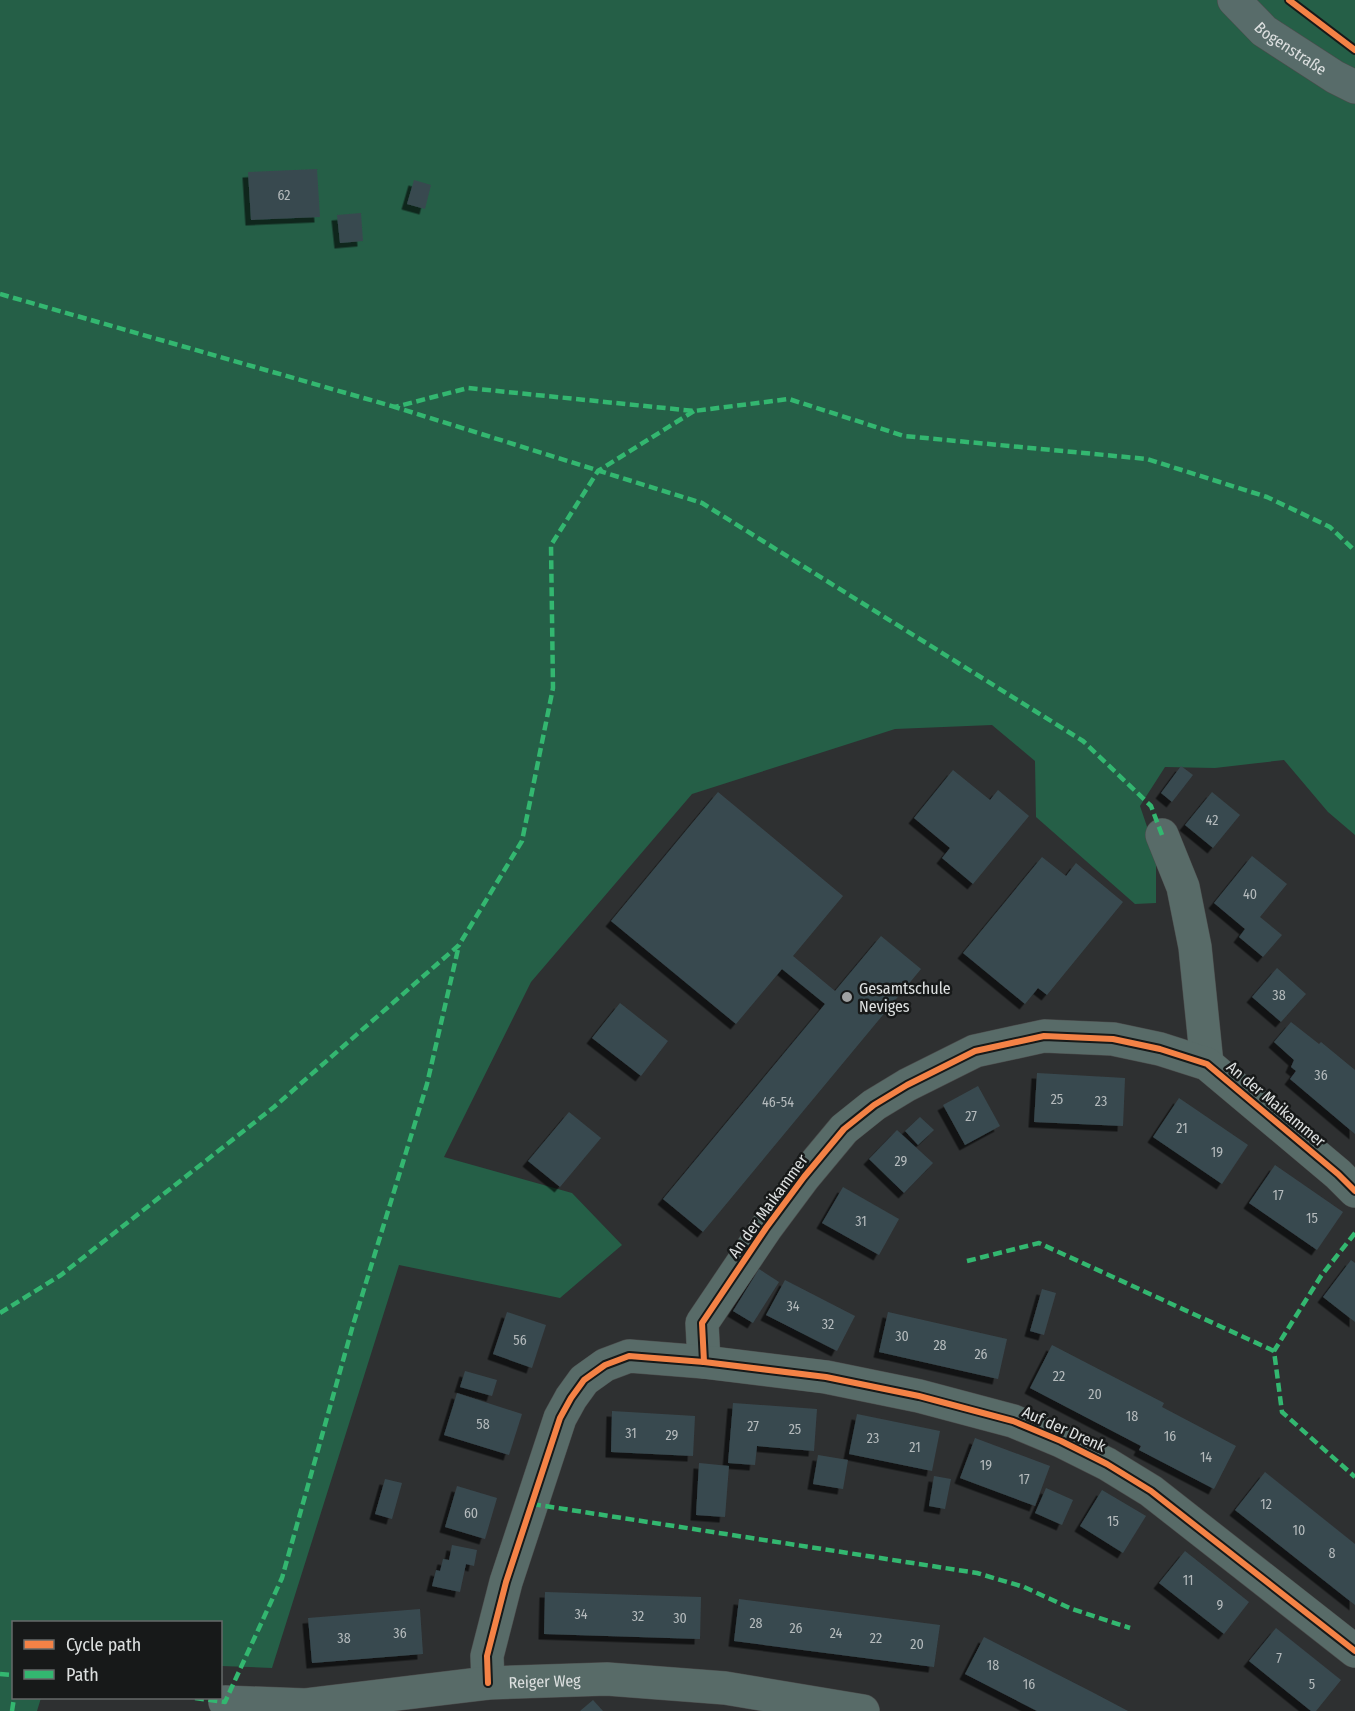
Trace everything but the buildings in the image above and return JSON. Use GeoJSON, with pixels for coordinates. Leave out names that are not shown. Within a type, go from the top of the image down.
{"type":"FeatureCollection","features":[{"type":"Feature","properties":{"kind":"main road","name":"Bogenstraße"},"geometry":{"type":"LineString","coordinates":[[1234,0],[1264,31],[1335,77],[1355,87]]}},
{"type":"Feature","properties":{"kind":"street","name":"An der Maikammer"},"geometry":{"type":"LineString","coordinates":[[1162,835],[1183,887],[1195,947],[1207,1064]]}},
{"type":"Feature","properties":{"kind":"street","name":"An der Maikammer"},"geometry":{"type":"LineString","coordinates":[[704,1362],[702,1323],[773,1219],[844,1129],[874,1105],[906,1085],[975,1051],[1044,1036],[1113,1039],[1160,1049],[1207,1064],[1338,1174],[1355,1191]]}},
{"type":"Feature","properties":{"kind":"street"},"geometry":{"type":"LineString","coordinates":[[488,1683],[487,1656],[506,1582],[560,1418],[571,1398],[584,1380],[605,1365],[629,1356],[704,1362]]}},
{"type":"Feature","properties":{"kind":"street","name":"Auf der Drenk"},"geometry":{"type":"LineString","coordinates":[[704,1362],[826,1377],[919,1396],[1013,1421],[1061,1441],[1107,1464],[1151,1491],[1355,1652]]}},
{"type":"Feature","properties":{"kind":"street","name":"Reiger Weg"},"geometry":{"type":"LineString","coordinates":[[225,1701],[306,1705],[488,1683],[607,1679],[725,1688],[863,1711]]}},
{"type":"Feature","properties":{"kind":"green space"},"geometry":{"type":"Polygon","coordinates":[[[0,0],[1355,0],[1355,835],[1328,812],[1284,760],[1215,768],[1165,767],[1140,806],[1156,853],[1156,903],[1135,904],[1036,817],[1035,761],[992,725],[895,729],[692,794],[531,982],[444,1157],[572,1193],[622,1245],[560,1298],[399,1265],[272,1668],[222,1666],[222,1621],[12,1621],[12,1699],[41,1699],[37,1711],[0,1711],[0,0]]]}},
{"type":"Feature","properties":{"kind":"marked path"},"geometry":{"type":"LineString","coordinates":[[0,294],[395,407]]}},
{"type":"Feature","properties":{"kind":"marked path"},"geometry":{"type":"LineString","coordinates":[[1162,835],[1151,806],[1083,741],[702,503],[395,407],[468,388],[694,411],[789,399],[904,436],[1147,459],[1267,497],[1330,527],[1355,551]]}},
{"type":"Feature","properties":{"kind":"marked path"},"geometry":{"type":"LineString","coordinates":[[0,1313],[61,1275],[274,1107],[459,945],[522,841],[553,688],[551,545],[598,471],[694,411]]}},
{"type":"Feature","properties":{"kind":"marked path"},"geometry":{"type":"LineString","coordinates":[[202,1699],[225,1702],[282,1578],[353,1325],[427,1084],[459,945]]}},
{"type":"Feature","properties":{"kind":"marked path"},"geometry":{"type":"LineString","coordinates":[[1355,1233],[1321,1276],[1274,1351],[1282,1412],[1355,1477]]}},
{"type":"Feature","properties":{"kind":"marked path"},"geometry":{"type":"LineString","coordinates":[[967,1261],[1039,1243],[1274,1351]]}},
{"type":"Feature","properties":{"kind":"marked path"},"geometry":{"type":"LineString","coordinates":[[532,1504],[977,1573],[1024,1587],[1072,1609],[1130,1628]]}},
{"type":"Feature","properties":{"kind":"marked path"},"geometry":{"type":"LineString","coordinates":[[0,1674],[12,1675]]}},
{"type":"Feature","properties":{"kind":"marked path"},"geometry":{"type":"LineString","coordinates":[[12,1711],[14,1699]]}},
{"type":"Feature","properties":{"kind":"cycle path"},"geometry":{"type":"LineString","coordinates":[[1289,0],[1355,50]]}},
{"type":"Feature","properties":{"kind":"cycle path"},"geometry":{"type":"LineString","coordinates":[[704,1362],[702,1323],[766,1228],[844,1129],[874,1105],[907,1085],[975,1051],[1044,1036],[1113,1039],[1160,1049],[1207,1064],[1338,1174],[1355,1191]]}},
{"type":"Feature","properties":{"kind":"cycle path"},"geometry":{"type":"LineString","coordinates":[[488,1683],[487,1656],[506,1582],[560,1418],[584,1380],[605,1365],[629,1356],[704,1362],[826,1377],[919,1396],[1013,1421],[1107,1464],[1151,1491],[1355,1651]]}},
{"type":"Feature","properties":{"kind":"place","name":"Gesamtschule Neviges"},"geometry":{"type":"Point","coordinates":[847,997]}}]}
